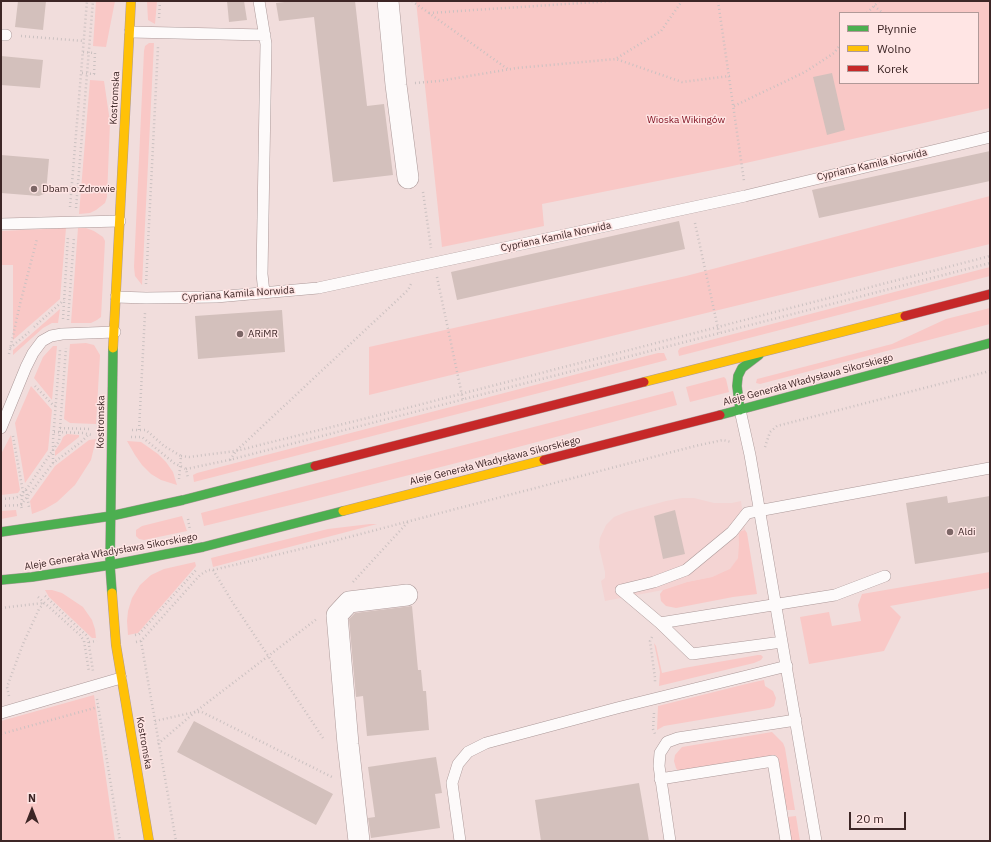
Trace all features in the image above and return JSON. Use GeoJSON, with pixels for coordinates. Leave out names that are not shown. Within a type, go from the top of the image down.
{"type":"FeatureCollection","features":[{"type":"Feature","properties":{"kind":"main road","name":"Kostromska"},"geometry":{"type":"LineString","coordinates":[[131,1],[114,332],[110,565],[116,645],[149,841]]}},
{"type":"Feature","properties":{"kind":"main road"},"geometry":{"type":"LineString","coordinates":[[1,532],[111,516],[216,492],[762,354],[990,294]]}},
{"type":"Feature","properties":{"kind":"main road","name":"Aleje Generała Władysława Sikorskiego"},"geometry":{"type":"LineString","coordinates":[[1,580],[32,577],[110,565],[203,547],[740,410],[990,343]]}},
{"type":"Feature","properties":{"kind":"main road"},"geometry":{"type":"LineString","coordinates":[[740,410],[737,386],[738,376],[742,368],[762,354]]}},
{"type":"Feature","properties":{"kind":"street"},"geometry":{"type":"LineString","coordinates":[[388,1],[396,85],[415,182]]}},
{"type":"Feature","properties":{"kind":"street"},"geometry":{"type":"LineString","coordinates":[[359,841],[348,744],[337,615],[349,602],[407,595]]}},
{"type":"Feature","properties":{"kind":"lane"},"geometry":{"type":"LineString","coordinates":[[259,1],[266,44],[262,274],[264,293]]}},
{"type":"Feature","properties":{"kind":"lane"},"geometry":{"type":"LineString","coordinates":[[130,32],[264,35]]}},
{"type":"Feature","properties":{"kind":"lane","name":"Cypriana Kamila Norwida"},"geometry":{"type":"LineString","coordinates":[[116,298],[216,297],[318,288],[746,196],[990,137]]}},
{"type":"Feature","properties":{"kind":"lane"},"geometry":{"type":"LineString","coordinates":[[1,224],[120,221]]}},
{"type":"Feature","properties":{"kind":"lane"},"geometry":{"type":"LineString","coordinates":[[2,426],[23,374],[33,353],[42,341],[50,336],[67,339],[114,332]]}},
{"type":"Feature","properties":{"kind":"lane"},"geometry":{"type":"LineString","coordinates":[[740,410],[760,511],[816,841]]}},
{"type":"Feature","properties":{"kind":"lane"},"geometry":{"type":"LineString","coordinates":[[782,642],[692,654],[660,623],[621,590],[654,582],[686,570],[732,532],[746,514],[990,468]]}},
{"type":"Feature","properties":{"kind":"lane"},"geometry":{"type":"LineString","coordinates":[[660,623],[834,595],[885,576]]}},
{"type":"Feature","properties":{"kind":"lane"},"geometry":{"type":"LineString","coordinates":[[460,841],[452,783],[458,764],[468,752],[486,743],[787,666]]}},
{"type":"Feature","properties":{"kind":"lane"},"geometry":{"type":"LineString","coordinates":[[6,712],[94,680],[122,678]]}},
{"type":"Feature","properties":{"kind":"lane"},"geometry":{"type":"LineString","coordinates":[[670,841],[659,766],[660,753],[667,742],[678,738],[796,720]]}},
{"type":"Feature","properties":{"kind":"lane"},"geometry":{"type":"LineString","coordinates":[[660,779],[773,761],[786,841]]}},
{"type":"Feature","properties":{"kind":"path"},"geometry":{"type":"LineString","coordinates":[[1,499],[20,496],[59,441],[93,1]]}},
{"type":"Feature","properties":{"kind":"path"},"geometry":{"type":"LineString","coordinates":[[139,430],[160,1]]}},
{"type":"Feature","properties":{"kind":"path"},"geometry":{"type":"LineString","coordinates":[[412,1],[509,70]]}},
{"type":"Feature","properties":{"kind":"path"},"geometry":{"type":"LineString","coordinates":[[430,13],[612,1]]}},
{"type":"Feature","properties":{"kind":"path"},"geometry":{"type":"LineString","coordinates":[[616,59],[661,30],[682,1]]}},
{"type":"Feature","properties":{"kind":"path"},"geometry":{"type":"LineString","coordinates":[[718,1],[730,76],[746,196]]}},
{"type":"Feature","properties":{"kind":"path"},"geometry":{"type":"LineString","coordinates":[[868,12],[879,1]]}},
{"type":"Feature","properties":{"kind":"path"},"geometry":{"type":"LineString","coordinates":[[874,6],[882,12]]}},
{"type":"Feature","properties":{"kind":"path"},"geometry":{"type":"LineString","coordinates":[[3,35],[84,41]]}},
{"type":"Feature","properties":{"kind":"path"},"geometry":{"type":"LineString","coordinates":[[734,106],[805,72],[834,53],[839,46]]}},
{"type":"Feature","properties":{"kind":"path"},"geometry":{"type":"LineString","coordinates":[[82,73],[94,74],[95,52],[83,52]]}},
{"type":"Feature","properties":{"kind":"path"},"geometry":{"type":"LineString","coordinates":[[408,84],[439,81],[509,70],[616,59],[682,82],[730,76]]}},
{"type":"Feature","properties":{"kind":"path"},"geometry":{"type":"LineString","coordinates":[[415,182],[431,249],[463,400]]}},
{"type":"Feature","properties":{"kind":"path"},"geometry":{"type":"LineString","coordinates":[[692,207],[719,334]]}},
{"type":"Feature","properties":{"kind":"path"},"geometry":{"type":"LineString","coordinates":[[9,354],[41,223]]}},
{"type":"Feature","properties":{"kind":"path"},"geometry":{"type":"LineString","coordinates":[[181,456],[189,457],[236,451],[990,256]]}},
{"type":"Feature","properties":{"kind":"path"},"geometry":{"type":"LineString","coordinates":[[60,428],[142,437],[174,463],[186,468],[229,460],[990,263]]}},
{"type":"Feature","properties":{"kind":"path"},"geometry":{"type":"LineString","coordinates":[[229,460],[236,451],[408,290],[420,266]]}},
{"type":"Feature","properties":{"kind":"path"},"geometry":{"type":"LineString","coordinates":[[10,348],[64,300]]}},
{"type":"Feature","properties":{"kind":"path"},"geometry":{"type":"LineString","coordinates":[[176,841],[141,641],[200,575],[208,570],[408,521],[719,440],[728,440],[732,443],[738,457],[764,453],[767,436],[777,426],[990,371]]}},
{"type":"Feature","properties":{"kind":"path"},"geometry":{"type":"LineString","coordinates":[[23,374],[54,406],[56,406]]}},
{"type":"Feature","properties":{"kind":"path"},"geometry":{"type":"LineString","coordinates":[[2,426],[12,431],[24,491],[29,508]]}},
{"type":"Feature","properties":{"kind":"path"},"geometry":{"type":"LineString","coordinates":[[54,432],[83,433],[88,435],[112,433]]}},
{"type":"Feature","properties":{"kind":"path"},"geometry":{"type":"LineString","coordinates":[[1,506],[21,504],[53,463],[88,435]]}},
{"type":"Feature","properties":{"kind":"path"},"geometry":{"type":"LineString","coordinates":[[186,468],[188,482]]}},
{"type":"Feature","properties":{"kind":"path"},"geometry":{"type":"LineString","coordinates":[[21,504],[24,491]]}},
{"type":"Feature","properties":{"kind":"path"},"geometry":{"type":"LineString","coordinates":[[349,586],[408,521]]}},
{"type":"Feature","properties":{"kind":"path"},"geometry":{"type":"LineString","coordinates":[[213,570],[324,738]]}},
{"type":"Feature","properties":{"kind":"path"},"geometry":{"type":"LineString","coordinates":[[34,593],[84,641],[89,676],[94,680]]}},
{"type":"Feature","properties":{"kind":"path"},"geometry":{"type":"LineString","coordinates":[[44,594],[86,635],[90,650],[94,680]]}},
{"type":"Feature","properties":{"kind":"path"},"geometry":{"type":"LineString","coordinates":[[1,608],[44,603]]}},
{"type":"Feature","properties":{"kind":"path"},"geometry":{"type":"LineString","coordinates":[[6,712],[7,687],[26,637],[39,609],[44,603]]}},
{"type":"Feature","properties":{"kind":"path"},"geometry":{"type":"LineString","coordinates":[[158,744],[195,712],[324,614]]}},
{"type":"Feature","properties":{"kind":"path"},"geometry":{"type":"LineString","coordinates":[[655,678],[650,641],[660,623]]}},
{"type":"Feature","properties":{"kind":"path"},"geometry":{"type":"LineString","coordinates":[[85,650],[95,649]]}},
{"type":"Feature","properties":{"kind":"path"},"geometry":{"type":"LineString","coordinates":[[655,699],[653,729],[655,736]]}},
{"type":"Feature","properties":{"kind":"path"},"geometry":{"type":"LineString","coordinates":[[1,734],[98,707],[120,841]]}},
{"type":"Feature","properties":{"kind":"path"},"geometry":{"type":"LineString","coordinates":[[155,720],[202,712],[338,780]]}},
{"type":"Feature","properties":{"kind":"shaded area"},"geometry":{"type":"Polygon","coordinates":[[[682,498],[694,498],[714,503],[732,503],[741,501],[745,530],[741,531],[738,544],[738,558],[730,570],[712,577],[687,582],[663,590],[605,601],[601,581],[605,578],[605,572],[599,547],[600,538],[606,525],[614,517],[626,512],[682,498]]]}},
{"type":"Feature","properties":{"kind":"green space"},"geometry":{"type":"Polygon","coordinates":[[[96,1],[115,1],[106,47],[93,46],[96,1]]]}},
{"type":"Feature","properties":{"kind":"green space"},"geometry":{"type":"Polygon","coordinates":[[[147,1],[157,1],[155,24],[148,20],[147,1]]]}},
{"type":"Feature","properties":{"kind":"green space","name":"Wioska Wikingów"},"geometry":{"type":"Polygon","coordinates":[[[416,1],[990,1],[990,108],[728,167],[542,204],[544,226],[442,247],[416,1]]]}},
{"type":"Feature","properties":{"kind":"green space"},"geometry":{"type":"Polygon","coordinates":[[[149,43],[154,43],[142,285],[135,276],[134,267],[144,51],[145,46],[149,43]]]}},
{"type":"Feature","properties":{"kind":"green space"},"geometry":{"type":"Polygon","coordinates":[[[90,80],[104,81],[110,122],[107,197],[105,203],[96,210],[90,213],[79,214],[90,80]]]}},
{"type":"Feature","properties":{"kind":"green space"},"geometry":{"type":"Polygon","coordinates":[[[990,196],[990,244],[369,395],[369,347],[686,276],[990,196]]]}},
{"type":"Feature","properties":{"kind":"green space"},"geometry":{"type":"Polygon","coordinates":[[[66,228],[60,299],[13,340],[13,265],[1,265],[1,231],[66,228]]]}},
{"type":"Feature","properties":{"kind":"green space"},"geometry":{"type":"Polygon","coordinates":[[[78,228],[86,228],[94,231],[103,237],[105,241],[101,317],[91,323],[71,323],[78,228]]]}},
{"type":"Feature","properties":{"kind":"green space"},"geometry":{"type":"Polygon","coordinates":[[[990,267],[990,276],[679,356],[678,351],[680,348],[990,267]]]}},
{"type":"Feature","properties":{"kind":"green space"},"geometry":{"type":"Polygon","coordinates":[[[990,308],[990,324],[760,384],[756,383],[757,379],[892,344],[946,319],[990,308]]]}},
{"type":"Feature","properties":{"kind":"green space"},"geometry":{"type":"Polygon","coordinates":[[[60,309],[58,323],[52,323],[43,328],[13,355],[13,350],[60,309]]]}},
{"type":"Feature","properties":{"kind":"green space"},"geometry":{"type":"Polygon","coordinates":[[[86,343],[94,345],[100,355],[96,424],[70,423],[64,419],[70,344],[86,343]]]}},
{"type":"Feature","properties":{"kind":"green space"},"geometry":{"type":"Polygon","coordinates":[[[53,346],[57,346],[52,400],[34,378],[43,357],[53,346]]]}},
{"type":"Feature","properties":{"kind":"green space"},"geometry":{"type":"Polygon","coordinates":[[[658,353],[664,353],[667,360],[194,482],[193,475],[197,473],[658,353]]]}},
{"type":"Feature","properties":{"kind":"green space"},"geometry":{"type":"Polygon","coordinates":[[[724,377],[726,379],[729,392],[690,402],[686,387],[724,377]]]}},
{"type":"Feature","properties":{"kind":"green space"},"geometry":{"type":"Polygon","coordinates":[[[31,386],[52,410],[48,450],[25,483],[15,423],[31,386]]]}},
{"type":"Feature","properties":{"kind":"green space"},"geometry":{"type":"Polygon","coordinates":[[[673,391],[677,405],[484,456],[204,526],[201,513],[673,391]]]}},
{"type":"Feature","properties":{"kind":"green space"},"geometry":{"type":"Polygon","coordinates":[[[67,434],[79,435],[79,437],[55,456],[55,451],[63,437],[67,434]]]}},
{"type":"Feature","properties":{"kind":"green space"},"geometry":{"type":"Polygon","coordinates":[[[11,435],[20,490],[18,493],[1,495],[1,454],[11,435]]]}},
{"type":"Feature","properties":{"kind":"green space"},"geometry":{"type":"Polygon","coordinates":[[[96,439],[91,460],[75,485],[57,502],[32,514],[30,501],[55,466],[89,440],[96,439]]]}},
{"type":"Feature","properties":{"kind":"green space"},"geometry":{"type":"Polygon","coordinates":[[[127,441],[141,442],[158,454],[173,472],[177,485],[161,480],[151,474],[142,465],[127,441]]]}},
{"type":"Feature","properties":{"kind":"green space"},"geometry":{"type":"Polygon","coordinates":[[[16,510],[17,516],[1,519],[1,511],[16,510]]]}},
{"type":"Feature","properties":{"kind":"green space"},"geometry":{"type":"Polygon","coordinates":[[[182,516],[187,531],[144,540],[139,539],[136,536],[136,530],[142,526],[182,516]]]}},
{"type":"Feature","properties":{"kind":"green space"},"geometry":{"type":"Polygon","coordinates":[[[377,524],[213,567],[211,558],[328,529],[377,524]]]}},
{"type":"Feature","properties":{"kind":"green space"},"geometry":{"type":"Polygon","coordinates":[[[745,530],[747,533],[757,594],[676,608],[666,606],[661,601],[660,594],[663,590],[687,582],[712,577],[730,569],[738,558],[739,534],[741,531],[745,530]]]}},
{"type":"Feature","properties":{"kind":"green space"},"geometry":{"type":"Polygon","coordinates":[[[195,562],[196,566],[138,633],[128,635],[128,611],[132,598],[140,585],[151,575],[164,569],[195,562]]]}},
{"type":"Feature","properties":{"kind":"green space"},"geometry":{"type":"Polygon","coordinates":[[[990,572],[990,588],[890,606],[901,617],[884,651],[809,664],[800,617],[829,612],[832,626],[861,621],[858,605],[862,594],[990,572]]]}},
{"type":"Feature","properties":{"kind":"green space"},"geometry":{"type":"Polygon","coordinates":[[[45,590],[52,590],[62,593],[83,607],[92,620],[96,638],[92,638],[49,597],[45,590]]]}},
{"type":"Feature","properties":{"kind":"green space"},"geometry":{"type":"Polygon","coordinates":[[[654,643],[662,673],[758,655],[763,657],[761,660],[754,663],[659,686],[660,672],[654,643]]]}},
{"type":"Feature","properties":{"kind":"green space"},"geometry":{"type":"Polygon","coordinates":[[[764,680],[765,686],[773,691],[776,698],[774,706],[770,708],[664,726],[657,730],[658,706],[764,680]]]}},
{"type":"Feature","properties":{"kind":"green space"},"geometry":{"type":"Polygon","coordinates":[[[94,695],[115,841],[1,841],[1,721],[94,695]]]}},
{"type":"Feature","properties":{"kind":"green space"},"geometry":{"type":"Polygon","coordinates":[[[772,732],[783,743],[785,748],[795,810],[786,810],[776,755],[678,771],[676,768],[674,761],[675,755],[682,747],[772,732]]]}},
{"type":"Feature","properties":{"kind":"green space"},"geometry":{"type":"Polygon","coordinates":[[[796,816],[800,841],[791,841],[787,817],[796,816]]]}},
{"type":"Feature","properties":{"kind":"building"},"geometry":{"type":"Polygon","coordinates":[[[18,1],[46,1],[43,30],[15,27],[18,1]]]}},
{"type":"Feature","properties":{"kind":"building"},"geometry":{"type":"Polygon","coordinates":[[[227,1],[244,1],[247,20],[229,22],[227,1]]]}},
{"type":"Feature","properties":{"kind":"building"},"geometry":{"type":"Polygon","coordinates":[[[293,1],[355,1],[367,106],[384,104],[393,175],[333,182],[314,17],[279,21],[276,3],[293,1]]]}},
{"type":"Feature","properties":{"kind":"building"},"geometry":{"type":"Polygon","coordinates":[[[1,56],[43,60],[40,88],[1,85],[1,56]]]}},
{"type":"Feature","properties":{"kind":"building"},"geometry":{"type":"Polygon","coordinates":[[[832,73],[845,130],[827,135],[813,77],[832,73]]]}},
{"type":"Feature","properties":{"kind":"building"},"geometry":{"type":"Polygon","coordinates":[[[990,151],[990,181],[819,218],[812,190],[990,151]]]}},
{"type":"Feature","properties":{"kind":"building"},"geometry":{"type":"Polygon","coordinates":[[[1,155],[49,159],[46,193],[39,196],[1,193],[1,155]]]}},
{"type":"Feature","properties":{"kind":"building"},"geometry":{"type":"Polygon","coordinates":[[[679,221],[685,249],[457,300],[451,272],[679,221]]]}},
{"type":"Feature","properties":{"kind":"building","name":"ARiMR"},"geometry":{"type":"Polygon","coordinates":[[[282,310],[285,352],[198,359],[195,316],[282,310]]]}},
{"type":"Feature","properties":{"kind":"building","name":"Aldi"},"geometry":{"type":"Polygon","coordinates":[[[947,496],[948,503],[990,496],[990,552],[915,564],[906,503],[947,496]]]}},
{"type":"Feature","properties":{"kind":"building"},"geometry":{"type":"Polygon","coordinates":[[[675,510],[685,554],[663,559],[654,516],[675,510]]]}},
{"type":"Feature","properties":{"kind":"building"},"geometry":{"type":"Polygon","coordinates":[[[412,606],[418,670],[421,670],[423,691],[426,691],[429,730],[367,736],[363,696],[356,697],[349,619],[355,613],[412,606]]]}},
{"type":"Feature","properties":{"kind":"building"},"geometry":{"type":"Polygon","coordinates":[[[194,721],[333,794],[316,825],[177,752],[194,721]]]}},
{"type":"Feature","properties":{"kind":"building"},"geometry":{"type":"Polygon","coordinates":[[[436,757],[442,793],[435,794],[440,828],[371,838],[368,818],[375,817],[368,767],[436,757]]]}},
{"type":"Feature","properties":{"kind":"building"},"geometry":{"type":"Polygon","coordinates":[[[639,783],[649,841],[541,841],[535,800],[639,783]]]}},
{"type":"Feature","properties":{"kind":"traffic: fast"},"geometry":{"type":"LineString","coordinates":[[720,415],[990,343]]}},
{"type":"Feature","properties":{"kind":"traffic: fast"},"geometry":{"type":"LineString","coordinates":[[112,593],[110,565],[113,348]]}},
{"type":"Feature","properties":{"kind":"traffic: fast"},"geometry":{"type":"LineString","coordinates":[[740,410],[737,386],[738,376],[742,368],[759,355]]}},
{"type":"Feature","properties":{"kind":"traffic: fast"},"geometry":{"type":"LineString","coordinates":[[1,532],[111,516],[183,500],[315,466]]}},
{"type":"Feature","properties":{"kind":"traffic: fast"},"geometry":{"type":"LineString","coordinates":[[1,580],[32,577],[110,565],[203,547],[343,511]]}},
{"type":"Feature","properties":{"kind":"traffic: slow"},"geometry":{"type":"LineString","coordinates":[[113,348],[131,1]]}},
{"type":"Feature","properties":{"kind":"traffic: slow"},"geometry":{"type":"LineString","coordinates":[[644,382],[905,316]]}},
{"type":"Feature","properties":{"kind":"traffic: slow"},"geometry":{"type":"LineString","coordinates":[[343,511],[544,460]]}},
{"type":"Feature","properties":{"kind":"traffic: slow"},"geometry":{"type":"LineString","coordinates":[[112,593],[116,645],[149,841]]}},
{"type":"Feature","properties":{"kind":"traffic: jam"},"geometry":{"type":"LineString","coordinates":[[905,316],[990,294]]}},
{"type":"Feature","properties":{"kind":"traffic: jam"},"geometry":{"type":"LineString","coordinates":[[315,466],[644,382]]}},
{"type":"Feature","properties":{"kind":"traffic: jam"},"geometry":{"type":"LineString","coordinates":[[544,460],[720,415]]}},
{"type":"Feature","properties":{"kind":"place","name":"Dbam o Zdrowie"},"geometry":{"type":"Point","coordinates":[34,189]}},
{"type":"Feature","properties":{"kind":"place","name":"ARiMR"},"geometry":{"type":"Point","coordinates":[240,334]}},
{"type":"Feature","properties":{"kind":"place","name":"Aldi"},"geometry":{"type":"Point","coordinates":[950,532]}}]}
